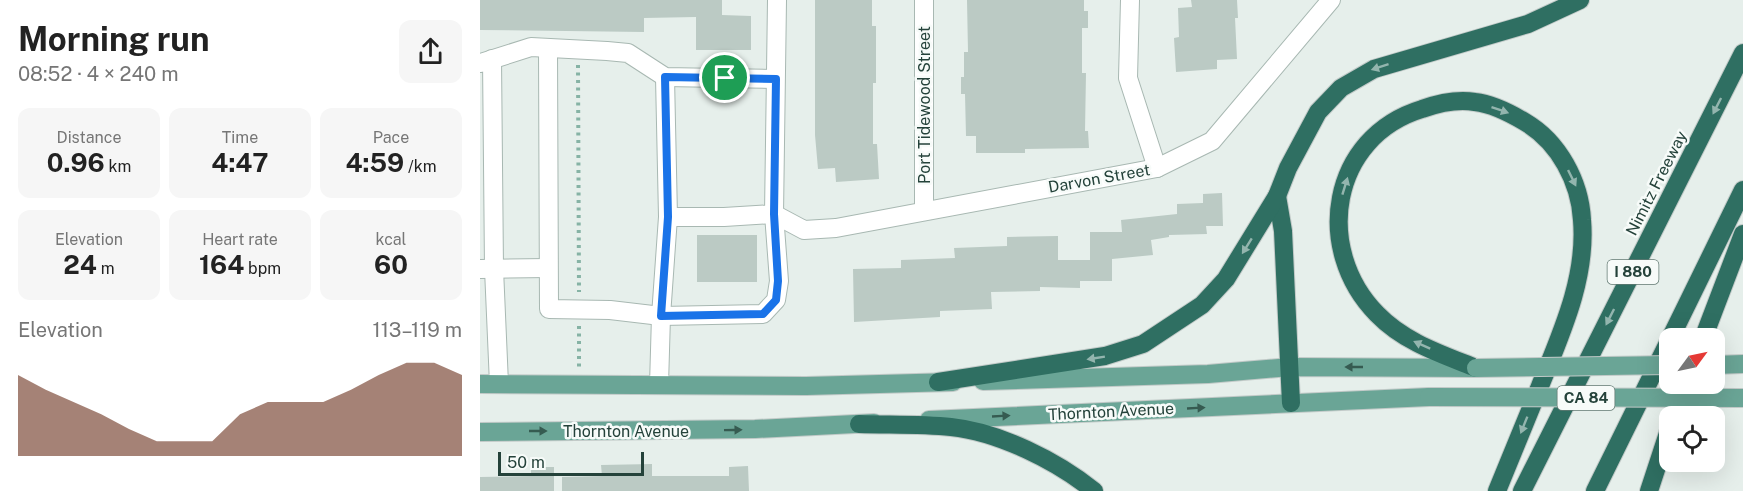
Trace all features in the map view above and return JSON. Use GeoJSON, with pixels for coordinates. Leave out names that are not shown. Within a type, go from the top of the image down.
{"type":"FeatureCollection","features":[{"type":"Feature","properties":{"kind":"highway"},"geometry":{"type":"LineString","coordinates":[[938,382],[1105,356],[1143,344],[1202,305],[1226,279],[1277,195],[1288,168],[1318,112],[1341,88],[1374,69],[1528,24],[1580,0]]}},
{"type":"Feature","properties":{"kind":"highway","name":"Nimitz Freeway"},"geometry":{"type":"LineString","coordinates":[[1522,491],[1743,53]]}},
{"type":"Feature","properties":{"kind":"highway"},"geometry":{"type":"LineString","coordinates":[[1476,368],[1409,339],[1377,315],[1354,285],[1340,252],[1338,217],[1344,183],[1361,151],[1384,127],[1412,112],[1445,102],[1476,102],[1509,112],[1539,130],[1561,155],[1576,187],[1582,220],[1581,258],[1574,295],[1497,491]]}},
{"type":"Feature","properties":{"kind":"highway"},"geometry":{"type":"LineString","coordinates":[[1675,328],[1743,190]]}},
{"type":"Feature","properties":{"kind":"highway"},"geometry":{"type":"LineString","coordinates":[[1277,195],[1284,231],[1291,403]]}},
{"type":"Feature","properties":{"kind":"highway"},"geometry":{"type":"LineString","coordinates":[[1707,328],[1743,234]]}},
{"type":"Feature","properties":{"kind":"highway"},"geometry":{"type":"LineString","coordinates":[[1595,491],[1659,361]]}},
{"type":"Feature","properties":{"kind":"highway"},"geometry":{"type":"LineString","coordinates":[[859,424],[953,427],[997,438],[1039,456],[1076,477],[1094,491]]}},
{"type":"Feature","properties":{"kind":"highway"},"geometry":{"type":"LineString","coordinates":[[1649,491],[1659,461]]}},
{"type":"Feature","properties":{"kind":"main road"},"geometry":{"type":"LineString","coordinates":[[1725,365],[1743,364]]}},
{"type":"Feature","properties":{"kind":"main road","name":"Thornton Avenue"},"geometry":{"type":"LineString","coordinates":[[480,384],[806,386],[1208,374],[1290,367],[1476,368],[1659,365]]}},
{"type":"Feature","properties":{"kind":"main road","name":"Thornton Avenue"},"geometry":{"type":"LineString","coordinates":[[480,432],[699,430],[1429,397],[1743,398]]}},
{"type":"Feature","properties":{"kind":"street"},"geometry":{"type":"LineString","coordinates":[[548,48],[549,309],[610,310],[661,316],[763,314],[776,300],[778,281],[774,214],[777,0]]}},
{"type":"Feature","properties":{"kind":"street","name":"Port Tidewood Street"},"geometry":{"type":"LineString","coordinates":[[924,0],[924,210]]}},
{"type":"Feature","properties":{"kind":"street"},"geometry":{"type":"LineString","coordinates":[[1130,0],[1128,78],[1157,168]]}},
{"type":"Feature","properties":{"kind":"street","name":"Darvon Street"},"geometry":{"type":"LineString","coordinates":[[774,214],[804,230],[836,228],[1157,168],[1212,141],[1331,0]]}},
{"type":"Feature","properties":{"kind":"street"},"geometry":{"type":"LineString","coordinates":[[499,384],[487,269],[486,61],[531,47],[548,48],[628,53],[665,77],[776,79]]}},
{"type":"Feature","properties":{"kind":"street"},"geometry":{"type":"LineString","coordinates":[[659,385],[668,217],[665,77]]}},
{"type":"Feature","properties":{"kind":"street"},"geometry":{"type":"LineString","coordinates":[[668,217],[774,214]]}},
{"type":"Feature","properties":{"kind":"street"},"geometry":{"type":"LineString","coordinates":[[487,269],[549,268]]}},
{"type":"Feature","properties":{"kind":"path"},"geometry":{"type":"LineString","coordinates":[[578,50],[580,384]]}},
{"type":"Feature","properties":{"kind":"building"},"geometry":{"type":"Polygon","coordinates":[[[480,0],[722,0],[722,15],[751,16],[751,50],[696,50],[696,17],[644,18],[644,32],[480,30],[480,0]]]}},
{"type":"Feature","properties":{"kind":"building"},"geometry":{"type":"Polygon","coordinates":[[[815,0],[872,0],[872,26],[876,26],[873,144],[877,144],[879,179],[836,182],[835,168],[818,169],[815,135],[815,0]]]}},
{"type":"Feature","properties":{"kind":"building"},"geometry":{"type":"Polygon","coordinates":[[[967,0],[1084,0],[1084,11],[1088,11],[1088,28],[1082,28],[1082,73],[1086,73],[1085,131],[1088,131],[1089,148],[1025,149],[1025,153],[976,153],[976,136],[966,136],[965,94],[961,94],[964,52],[968,52],[967,0]]]}},
{"type":"Feature","properties":{"kind":"building"},"geometry":{"type":"Polygon","coordinates":[[[1191,0],[1237,0],[1238,18],[1235,18],[1237,59],[1217,60],[1217,69],[1176,72],[1174,38],[1179,37],[1178,8],[1192,7],[1191,0]]]}},
{"type":"Feature","properties":{"kind":"building"},"geometry":{"type":"Polygon","coordinates":[[[1222,193],[1223,226],[1206,226],[1207,234],[1169,235],[1169,237],[1151,240],[1153,255],[1112,259],[1112,281],[1080,281],[1080,288],[1040,287],[1040,291],[991,292],[992,309],[940,311],[940,317],[854,322],[853,269],[901,268],[901,260],[955,258],[954,248],[1007,246],[1007,237],[1058,236],[1058,260],[1090,260],[1090,232],[1122,232],[1121,220],[1177,214],[1177,204],[1203,203],[1203,194],[1222,193]]]}},
{"type":"Feature","properties":{"kind":"building"},"geometry":{"type":"Polygon","coordinates":[[[697,235],[757,235],[757,282],[697,282],[697,235]]]}},
{"type":"Feature","properties":{"kind":"building"},"geometry":{"type":"Polygon","coordinates":[[[652,464],[652,476],[729,476],[729,467],[748,466],[749,491],[562,491],[562,477],[602,476],[601,465],[652,464]]]}},
{"type":"Feature","properties":{"kind":"building"},"geometry":{"type":"Polygon","coordinates":[[[531,467],[554,467],[554,491],[480,491],[480,477],[531,476],[531,467]]]}},
{"type":"Feature","properties":{"kind":"route"},"geometry":{"type":"LineString","coordinates":[[665,77],[725,78],[776,79],[774,214],[778,281],[776,300],[763,314],[661,316],[668,217],[665,77]]}}]}
